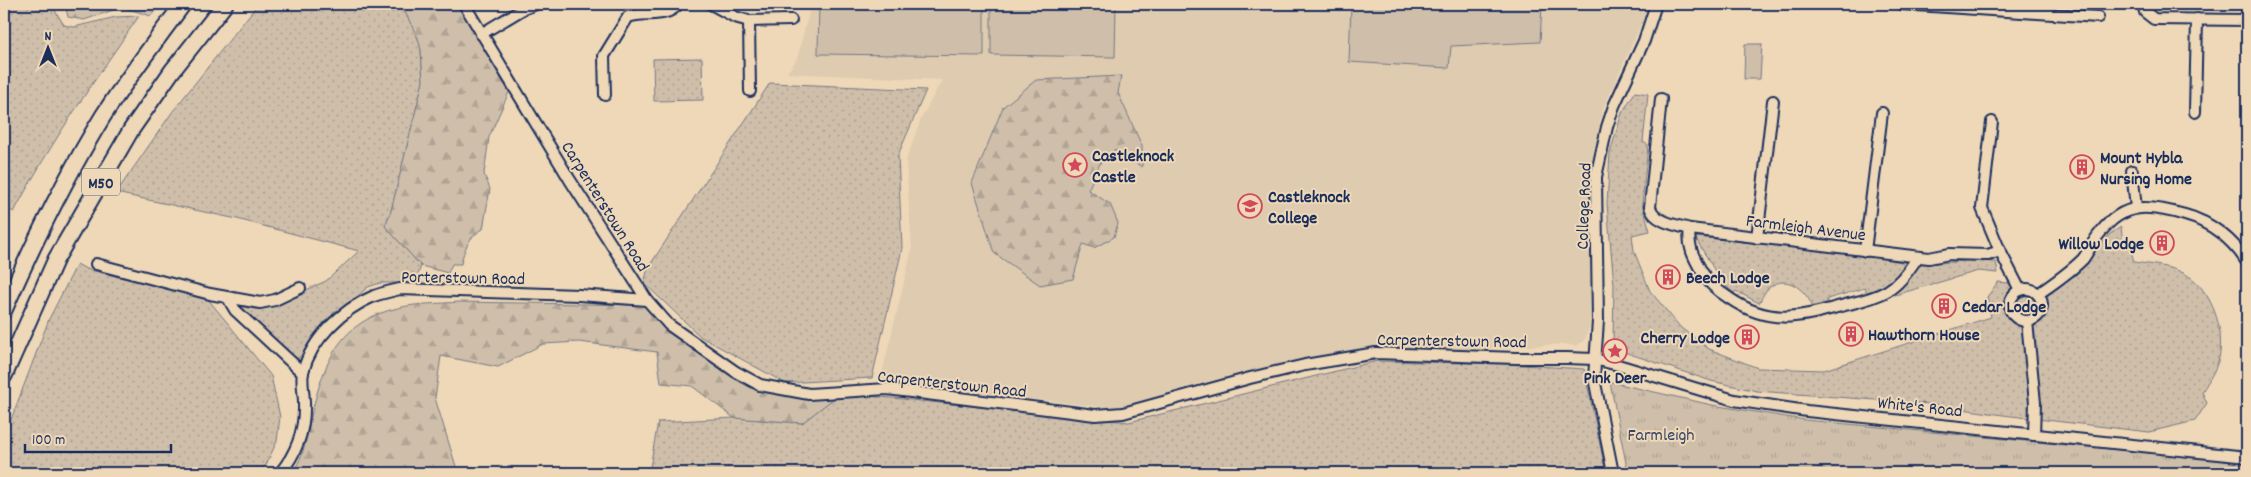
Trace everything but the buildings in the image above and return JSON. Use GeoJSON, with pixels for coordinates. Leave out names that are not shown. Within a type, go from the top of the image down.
{"type":"FeatureCollection","features":[{"type":"Feature","properties":{"kind":"highway","name":"M50"},"geometry":{"type":"LineString","coordinates":[[4,310],[32,246],[103,117],[145,53],[183,4]]}},
{"type":"Feature","properties":{"kind":"highway","name":"M50"},"geometry":{"type":"LineString","coordinates":[[4,376],[56,259],[132,130],[172,71],[225,4]]}},
{"type":"Feature","properties":{"kind":"street","name":"Carpenterstown Road"},"geometry":{"type":"LineString","coordinates":[[464,4],[570,180],[647,300],[669,325],[736,372],[760,385],[809,394],[887,389],[1095,415],[1123,413],[1305,365],[1376,353],[1594,359]]}},
{"type":"Feature","properties":{"kind":"street"},"geometry":{"type":"LineString","coordinates":[[481,34],[523,9],[536,4]]}},
{"type":"Feature","properties":{"kind":"street"},"geometry":{"type":"LineString","coordinates":[[605,95],[604,56],[628,17],[637,14],[664,13],[674,9],[678,4]]}},
{"type":"Feature","properties":{"kind":"street"},"geometry":{"type":"LineString","coordinates":[[710,4],[735,17],[749,21],[791,20]]}},
{"type":"Feature","properties":{"kind":"street","name":"College Road"},"geometry":{"type":"LineString","coordinates":[[1614,473],[1594,378],[1598,321],[1596,186],[1600,159],[1614,106],[1644,41],[1656,4]]}},
{"type":"Feature","properties":{"kind":"street"},"geometry":{"type":"LineString","coordinates":[[1901,4],[2098,17]]}},
{"type":"Feature","properties":{"kind":"street"},"geometry":{"type":"LineString","coordinates":[[2143,4],[2145,12],[2154,19],[2247,20]]}},
{"type":"Feature","properties":{"kind":"street"},"geometry":{"type":"LineString","coordinates":[[2195,112],[2197,18]]}},
{"type":"Feature","properties":{"kind":"street"},"geometry":{"type":"LineString","coordinates":[[749,21],[750,91]]}},
{"type":"Feature","properties":{"kind":"street","name":"Farmleigh Avenue"},"geometry":{"type":"LineString","coordinates":[[1661,99],[1650,207],[1656,218],[1690,230],[1918,257],[1929,258],[1949,254],[1988,255],[2000,251]]}},
{"type":"Feature","properties":{"kind":"street"},"geometry":{"type":"LineString","coordinates":[[1757,238],[1773,101]]}},
{"type":"Feature","properties":{"kind":"street"},"geometry":{"type":"LineString","coordinates":[[1865,251],[1882,112]]}},
{"type":"Feature","properties":{"kind":"street"},"geometry":{"type":"LineString","coordinates":[[1992,122],[1982,208],[2000,251],[2020,290]]}},
{"type":"Feature","properties":{"kind":"street"},"geometry":{"type":"LineString","coordinates":[[2132,171],[2136,208]]}},
{"type":"Feature","properties":{"kind":"street"},"geometry":{"type":"LineString","coordinates":[[2038,294],[2068,273],[2084,257],[2107,224],[2120,214],[2136,208],[2162,208],[2191,216],[2220,232],[2231,241],[2247,262]]}},
{"type":"Feature","properties":{"kind":"street"},"geometry":{"type":"LineString","coordinates":[[1690,230],[1688,241],[1693,256],[1707,280],[1742,308],[1765,316],[1782,318],[1803,316],[1865,300],[1888,291],[1900,280],[1918,257]]}},
{"type":"Feature","properties":{"kind":"street"},"geometry":{"type":"LineString","coordinates":[[96,264],[228,298],[267,303],[300,288]]}},
{"type":"Feature","properties":{"kind":"street","name":"Porterstown Road"},"geometry":{"type":"LineString","coordinates":[[280,473],[292,459],[302,432],[304,408],[303,373],[313,347],[331,326],[355,306],[374,296],[400,289],[647,300]]}},
{"type":"Feature","properties":{"kind":"street"},"geometry":{"type":"LineString","coordinates":[[2020,290],[2032,290],[2038,294],[2042,306],[2037,318],[2027,322],[2019,320],[2010,311],[2011,298],[2020,290]]}},
{"type":"Feature","properties":{"kind":"street"},"geometry":{"type":"LineString","coordinates":[[228,298],[235,310],[303,373]]}},
{"type":"Feature","properties":{"kind":"street"},"geometry":{"type":"LineString","coordinates":[[2027,322],[2035,403],[2034,435]]}},
{"type":"Feature","properties":{"kind":"street","name":"White's Road"},"geometry":{"type":"LineString","coordinates":[[1594,359],[1734,400],[1807,411],[2247,457]]}},
{"type":"Feature","properties":{"kind":"shaded area","name":"Castleknock College"},"geometry":{"type":"Polygon","coordinates":[[[811,4],[1647,4],[1643,20],[1602,111],[1592,164],[1590,323],[1586,338],[1577,346],[1564,344],[1460,350],[1373,350],[1236,374],[1113,408],[880,382],[912,249],[906,161],[921,119],[942,80],[787,73],[797,59],[811,4]]]}},
{"type":"Feature","properties":{"kind":"green space"},"geometry":{"type":"Polygon","coordinates":[[[4,4],[54,4],[54,9],[64,25],[74,27],[116,17],[139,16],[58,137],[14,212],[4,207],[4,4]]]}},
{"type":"Feature","properties":{"kind":"green space"},"geometry":{"type":"Polygon","coordinates":[[[65,4],[160,4],[151,16],[122,7],[84,20],[68,17],[65,4]]]}},
{"type":"Feature","properties":{"kind":"green space"},"geometry":{"type":"Polygon","coordinates":[[[258,4],[399,4],[418,38],[421,50],[423,81],[391,211],[385,226],[421,266],[415,283],[380,283],[368,287],[320,329],[296,362],[234,304],[264,309],[326,281],[359,251],[237,219],[116,193],[173,111],[258,4]]]}},
{"type":"Feature","properties":{"kind":"green space"},"geometry":{"type":"Polygon","coordinates":[[[399,4],[459,4],[509,92],[489,137],[484,174],[490,189],[483,229],[474,235],[468,244],[461,264],[452,264],[448,273],[421,266],[385,226],[391,211],[423,81],[421,50],[418,38],[399,4]]]}},
{"type":"Feature","properties":{"kind":"green space"},"geometry":{"type":"Polygon","coordinates":[[[819,4],[984,4],[984,56],[818,54],[819,4]]]}},
{"type":"Feature","properties":{"kind":"green space"},"geometry":{"type":"Polygon","coordinates":[[[991,4],[1116,4],[1115,57],[991,55],[991,4]]]}},
{"type":"Feature","properties":{"kind":"green space"},"geometry":{"type":"Polygon","coordinates":[[[1351,4],[1542,4],[1540,42],[1451,46],[1449,68],[1349,62],[1351,4]]]}},
{"type":"Feature","properties":{"kind":"green space"},"geometry":{"type":"Polygon","coordinates":[[[1745,44],[1762,44],[1760,79],[1744,79],[1745,44]]]}},
{"type":"Feature","properties":{"kind":"green space"},"geometry":{"type":"Polygon","coordinates":[[[702,58],[703,100],[654,101],[653,59],[702,58]]]}},
{"type":"Feature","properties":{"kind":"green space"},"geometry":{"type":"Polygon","coordinates":[[[1121,76],[1118,93],[1142,146],[1142,167],[1115,150],[1102,159],[1088,190],[1110,204],[1118,223],[1114,237],[1094,248],[1083,244],[1073,279],[1040,285],[994,253],[972,183],[1003,107],[1036,80],[1121,76]]]}},
{"type":"Feature","properties":{"kind":"green space"},"geometry":{"type":"Polygon","coordinates":[[[770,83],[926,90],[898,155],[902,249],[872,378],[785,383],[701,337],[644,283],[648,268],[770,83]]]}},
{"type":"Feature","properties":{"kind":"green space"},"geometry":{"type":"Polygon","coordinates":[[[1635,92],[1648,94],[1643,142],[1648,145],[1642,204],[1650,231],[1632,235],[1634,251],[1650,291],[1681,328],[1709,349],[1758,368],[1824,370],[1991,317],[1987,297],[1998,282],[2036,286],[2075,276],[2110,234],[2121,227],[2123,243],[2129,243],[2134,262],[2180,271],[2200,286],[2211,303],[2218,323],[2221,343],[2217,363],[2202,392],[2207,403],[2195,421],[2149,432],[2003,415],[1929,404],[1757,391],[1711,381],[1621,351],[1613,342],[1614,285],[1607,204],[1610,153],[1622,113],[1635,92]]]}},
{"type":"Feature","properties":{"kind":"green space"},"geometry":{"type":"Polygon","coordinates":[[[1697,237],[1846,253],[1902,262],[1926,264],[1977,260],[1996,262],[1998,273],[1978,271],[1895,295],[1876,289],[1867,292],[1865,288],[1827,299],[1827,303],[1813,308],[1801,290],[1796,286],[1783,282],[1776,283],[1768,288],[1759,303],[1736,291],[1734,293],[1716,278],[1718,276],[1696,239],[1697,237]]]}},
{"type":"Feature","properties":{"kind":"green space"},"geometry":{"type":"Polygon","coordinates":[[[77,264],[86,269],[207,298],[271,376],[280,417],[277,441],[266,465],[255,473],[4,473],[6,433],[49,319],[77,264]]]}},
{"type":"Feature","properties":{"kind":"green space"},"geometry":{"type":"Polygon","coordinates":[[[459,302],[644,305],[667,328],[701,355],[733,376],[760,388],[838,395],[802,423],[734,418],[692,386],[661,383],[657,352],[579,342],[543,344],[498,367],[441,356],[435,398],[458,473],[292,473],[303,452],[323,376],[338,345],[349,333],[362,322],[378,314],[405,306],[459,302]]]}},
{"type":"Feature","properties":{"kind":"green space"},"geometry":{"type":"Polygon","coordinates":[[[1377,361],[1506,364],[1584,369],[1606,473],[649,473],[658,422],[734,418],[802,423],[838,395],[881,397],[1129,422],[1377,361]]]}},
{"type":"Feature","properties":{"kind":"green space","name":"Farmleigh"},"geometry":{"type":"Polygon","coordinates":[[[1610,382],[1712,405],[1805,420],[2247,462],[2247,473],[1628,473],[1610,382]]]}},
{"type":"Feature","properties":{"kind":"place","name":"Castleknock Castle"},"geometry":{"type":"Point","coordinates":[1075,165]}},
{"type":"Feature","properties":{"kind":"place","name":"Mount Hybla Nursing Home"},"geometry":{"type":"Point","coordinates":[2082,167]}},
{"type":"Feature","properties":{"kind":"place","name":"Castleknock College"},"geometry":{"type":"Point","coordinates":[1250,206]}},
{"type":"Feature","properties":{"kind":"place","name":"Willow Lodge"},"geometry":{"type":"Point","coordinates":[2162,243]}},
{"type":"Feature","properties":{"kind":"place","name":"Beech Lodge"},"geometry":{"type":"Point","coordinates":[1668,277]}},
{"type":"Feature","properties":{"kind":"place","name":"Cedar Lodge"},"geometry":{"type":"Point","coordinates":[1944,306]}},
{"type":"Feature","properties":{"kind":"place","name":"Hawthorn House"},"geometry":{"type":"Point","coordinates":[1851,334]}},
{"type":"Feature","properties":{"kind":"place","name":"Cherry Lodge"},"geometry":{"type":"Point","coordinates":[1747,337]}},
{"type":"Feature","properties":{"kind":"place","name":"Pink Deer"},"geometry":{"type":"Point","coordinates":[1615,351]}}]}
